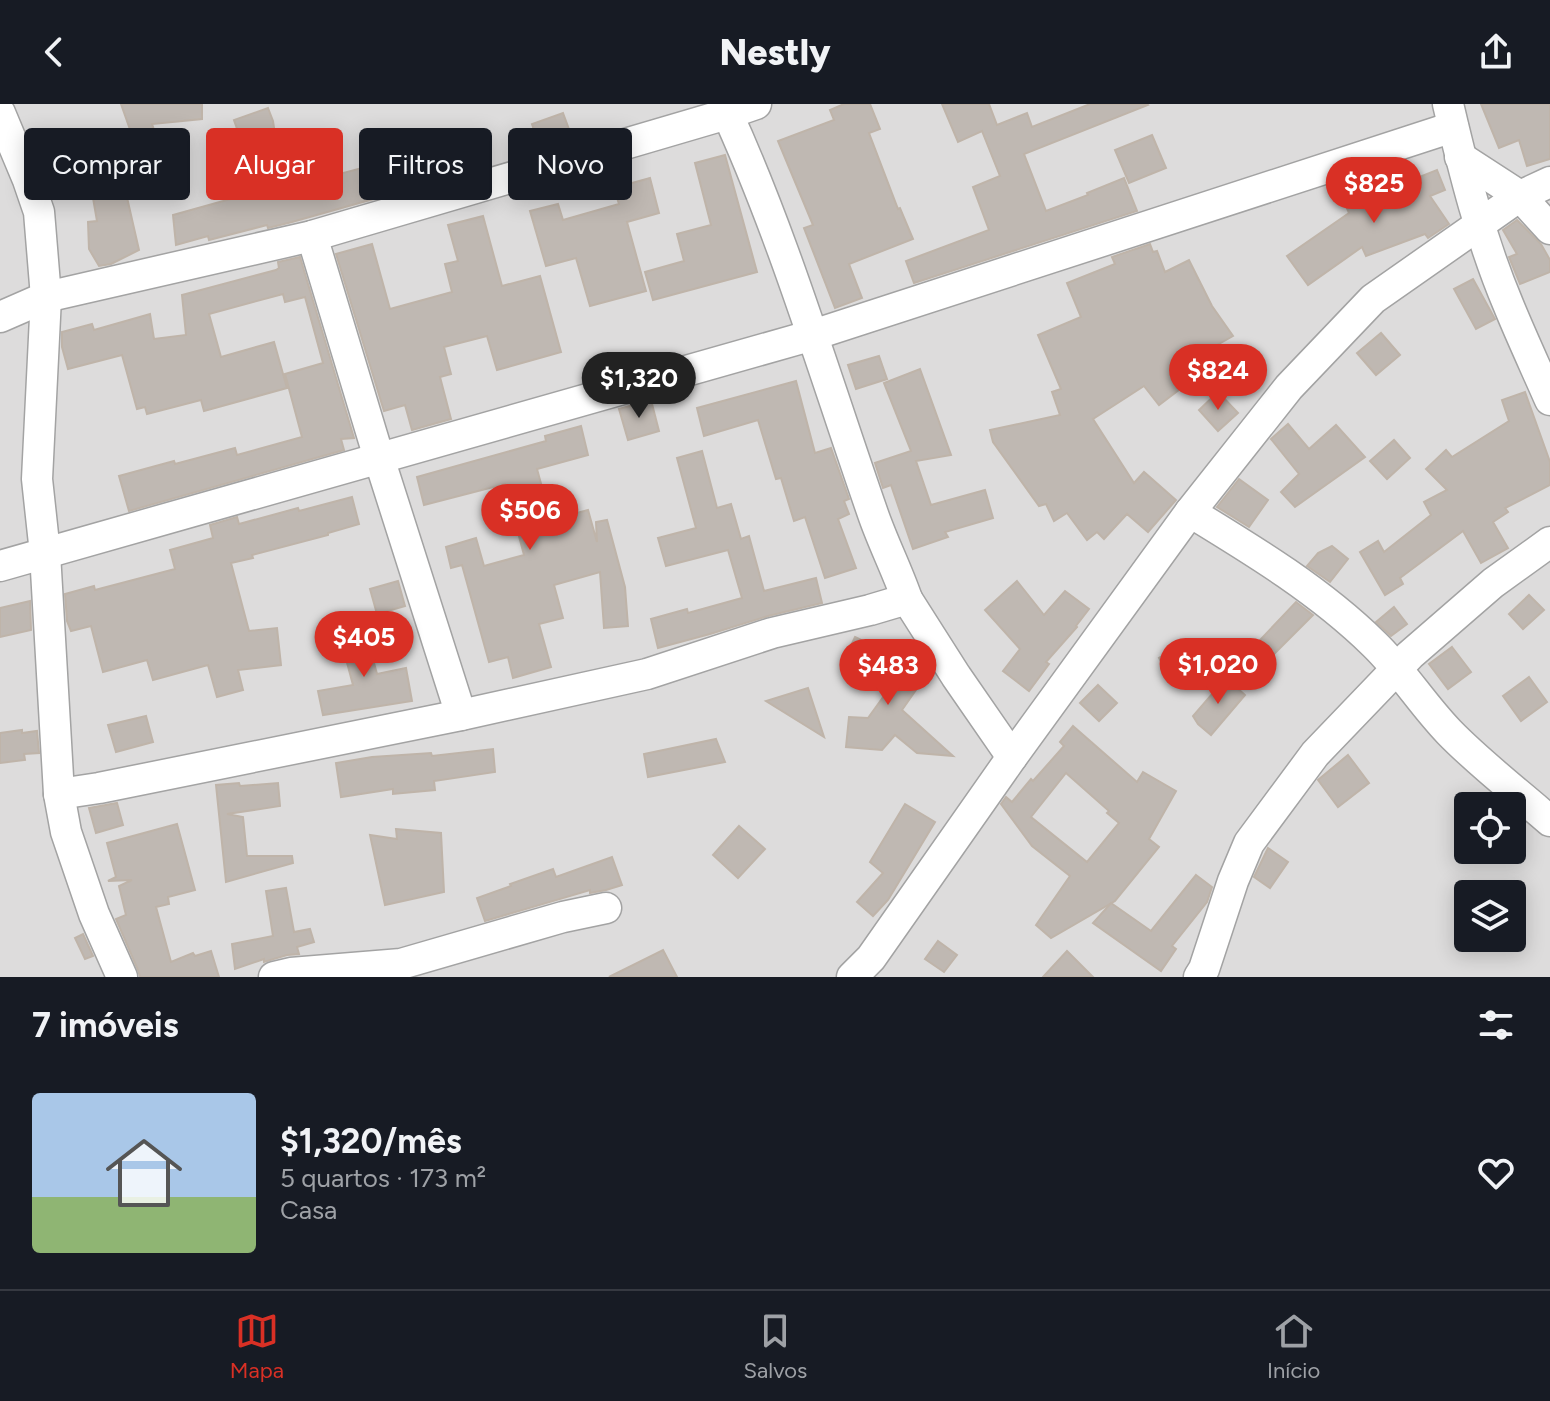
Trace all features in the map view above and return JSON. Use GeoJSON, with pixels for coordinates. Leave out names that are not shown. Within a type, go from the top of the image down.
{"type":"FeatureCollection","features":[{"type":"Feature","properties":{"kind":"street"},"geometry":{"type":"LineString","coordinates":[[0,317],[46,297],[312,236],[725,109],[756,104]]}},
{"type":"Feature","properties":{"kind":"street"},"geometry":{"type":"LineString","coordinates":[[725,109],[813,335],[875,518],[907,599],[1012,757]]}},
{"type":"Feature","properties":{"kind":"street"},"geometry":{"type":"LineString","coordinates":[[0,113],[39,212],[46,297],[37,479],[45,553],[59,794],[70,846],[94,914],[122,977]]}},
{"type":"Feature","properties":{"kind":"street"},"geometry":{"type":"LineString","coordinates":[[0,566],[813,335],[1454,129]]}},
{"type":"Feature","properties":{"kind":"street"},"geometry":{"type":"LineString","coordinates":[[1454,129],[1550,229]]}},
{"type":"Feature","properties":{"kind":"street"},"geometry":{"type":"LineString","coordinates":[[1454,129],[1479,223],[1507,302],[1550,400]]}},
{"type":"Feature","properties":{"kind":"street"},"geometry":{"type":"LineString","coordinates":[[852,977],[871,958],[1190,512],[1289,387],[1373,299],[1479,223],[1520,196],[1550,182]]}},
{"type":"Feature","properties":{"kind":"street"},"geometry":{"type":"LineString","coordinates":[[312,236],[461,715]]}},
{"type":"Feature","properties":{"kind":"street"},"geometry":{"type":"LineString","coordinates":[[1190,512],[1316,595],[1374,643],[1452,735],[1550,821]]}},
{"type":"Feature","properties":{"kind":"street"},"geometry":{"type":"LineString","coordinates":[[1199,977],[1249,843],[1315,754],[1397,668],[1493,583],[1550,542]]}},
{"type":"Feature","properties":{"kind":"street"},"geometry":{"type":"LineString","coordinates":[[59,794],[461,715],[647,674],[772,633],[907,599]]}},
{"type":"Feature","properties":{"kind":"street"},"geometry":{"type":"LineString","coordinates":[[274,977],[401,964],[563,917],[606,908]]}},
{"type":"Feature","properties":{"kind":"shaded area"},"geometry":{"type":"Polygon","coordinates":[[[0,104],[1550,104],[1550,977],[0,977],[0,104]]]}},
{"type":"Feature","properties":{"kind":"building"},"geometry":{"type":"Polygon","coordinates":[[[121,104],[202,104],[202,119],[152,124],[153,128],[129,128],[121,104]]]}},
{"type":"Feature","properties":{"kind":"building"},"geometry":{"type":"Polygon","coordinates":[[[844,104],[870,104],[880,129],[869,133],[913,239],[849,264],[862,298],[835,308],[804,228],[813,225],[778,141],[834,120],[830,110],[844,104]]]}},
{"type":"Feature","properties":{"kind":"building"},"geometry":{"type":"Polygon","coordinates":[[[942,104],[989,104],[997,125],[1027,113],[1032,127],[1090,104],[1147,104],[1024,154],[1046,211],[1124,178],[1137,211],[914,283],[906,261],[989,230],[973,187],[1000,176],[982,131],[958,142],[942,104]]]}},
{"type":"Feature","properties":{"kind":"building"},"geometry":{"type":"Polygon","coordinates":[[[1481,104],[1550,104],[1550,159],[1527,166],[1519,140],[1499,148],[1481,104]]]}},
{"type":"Feature","properties":{"kind":"building"},"geometry":{"type":"Polygon","coordinates":[[[268,108],[274,128],[237,128],[234,120],[268,108]]]}},
{"type":"Feature","properties":{"kind":"building"},"geometry":{"type":"Polygon","coordinates":[[[563,113],[569,128],[533,128],[532,124],[563,113]]]}},
{"type":"Feature","properties":{"kind":"building"},"geometry":{"type":"Polygon","coordinates":[[[1152,135],[1166,168],[1129,183],[1115,150],[1152,135]]]}},
{"type":"Feature","properties":{"kind":"building"},"geometry":{"type":"Polygon","coordinates":[[[725,155],[757,272],[653,300],[645,272],[684,261],[677,234],[711,225],[695,163],[725,155]]]}},
{"type":"Feature","properties":{"kind":"building"},"geometry":{"type":"Polygon","coordinates":[[[359,169],[359,200],[370,200],[268,228],[267,225],[176,245],[173,215],[227,200],[343,200],[343,173],[359,169]]]}},
{"type":"Feature","properties":{"kind":"building"},"geometry":{"type":"Polygon","coordinates":[[[1437,170],[1445,190],[1430,196],[1449,224],[1428,238],[1425,234],[1366,256],[1362,247],[1308,285],[1287,256],[1349,213],[1344,201],[1409,176],[1412,180],[1437,170]]]}},
{"type":"Feature","properties":{"kind":"building"},"geometry":{"type":"Polygon","coordinates":[[[650,178],[659,213],[627,222],[646,291],[590,306],[576,258],[546,266],[530,211],[558,204],[563,220],[619,204],[618,200],[632,200],[632,183],[650,178]]]}},
{"type":"Feature","properties":{"kind":"building"},"geometry":{"type":"Polygon","coordinates":[[[93,200],[128,200],[139,250],[111,264],[99,266],[89,249],[88,222],[97,221],[93,200]]]}},
{"type":"Feature","properties":{"kind":"building"},"geometry":{"type":"Polygon","coordinates":[[[483,216],[502,286],[540,276],[561,352],[497,370],[487,336],[444,347],[451,374],[440,377],[451,419],[412,430],[405,405],[384,411],[336,254],[372,244],[390,309],[452,292],[445,264],[458,261],[448,225],[483,216]]]}},
{"type":"Feature","properties":{"kind":"building"},"geometry":{"type":"Polygon","coordinates":[[[1517,220],[1541,244],[1550,260],[1550,272],[1520,284],[1509,257],[1517,254],[1503,230],[1517,220]]]}},
{"type":"Feature","properties":{"kind":"building"},"geometry":{"type":"Polygon","coordinates":[[[1150,244],[1153,252],[1157,251],[1165,272],[1189,260],[1212,306],[1233,336],[1171,371],[1184,386],[1159,405],[1144,386],[1093,419],[1134,483],[1144,472],[1176,500],[1148,532],[1127,514],[1104,539],[1097,532],[1087,540],[1067,513],[1054,521],[1046,504],[1039,506],[993,442],[990,430],[1060,415],[1052,392],[1061,389],[1038,335],[1081,317],[1067,283],[1115,264],[1112,257],[1150,244]]]}},
{"type":"Feature","properties":{"kind":"building"},"geometry":{"type":"Polygon","coordinates":[[[300,257],[354,438],[341,439],[344,450],[129,511],[119,476],[235,448],[237,455],[302,437],[285,374],[323,363],[305,297],[285,302],[283,294],[209,314],[221,357],[274,342],[287,388],[204,411],[201,400],[147,414],[145,407],[137,409],[122,355],[68,369],[62,347],[62,332],[92,324],[94,330],[150,314],[154,339],[186,335],[182,295],[276,270],[279,268],[278,262],[300,257]]]}},
{"type":"Feature","properties":{"kind":"building"},"geometry":{"type":"Polygon","coordinates":[[[1473,279],[1495,319],[1476,329],[1454,289],[1473,279]]]}},
{"type":"Feature","properties":{"kind":"building"},"geometry":{"type":"Polygon","coordinates":[[[1381,333],[1400,355],[1376,375],[1357,353],[1381,333]]]}},
{"type":"Feature","properties":{"kind":"building"},"geometry":{"type":"Polygon","coordinates":[[[879,356],[887,379],[856,389],[848,365],[879,356]]]}},
{"type":"Feature","properties":{"kind":"building"},"geometry":{"type":"Polygon","coordinates":[[[920,369],[951,455],[916,461],[931,505],[985,490],[993,518],[945,532],[948,537],[913,549],[891,485],[883,488],[875,463],[911,451],[884,383],[920,369]]]}},
{"type":"Feature","properties":{"kind":"building"},"geometry":{"type":"Polygon","coordinates":[[[796,381],[815,453],[831,448],[849,499],[844,501],[849,514],[838,519],[856,568],[825,578],[805,517],[794,521],[781,478],[776,479],[758,420],[704,436],[697,408],[796,381]]]}},
{"type":"Feature","properties":{"kind":"building"},"geometry":{"type":"Polygon","coordinates":[[[1218,392],[1238,413],[1218,431],[1199,410],[1218,392]]]}},
{"type":"Feature","properties":{"kind":"building"},"geometry":{"type":"Polygon","coordinates":[[[1525,392],[1550,462],[1550,485],[1505,508],[1508,512],[1493,522],[1508,548],[1481,563],[1463,531],[1400,578],[1403,584],[1385,595],[1360,552],[1378,541],[1384,552],[1431,515],[1424,502],[1447,490],[1426,469],[1446,450],[1452,457],[1509,421],[1502,400],[1525,392]]]}},
{"type":"Feature","properties":{"kind":"building"},"geometry":{"type":"Polygon","coordinates":[[[651,400],[659,431],[628,440],[619,409],[651,400]]]}},
{"type":"Feature","properties":{"kind":"building"},"geometry":{"type":"Polygon","coordinates":[[[1288,424],[1309,449],[1336,425],[1365,457],[1295,507],[1281,492],[1299,474],[1271,439],[1288,424]]]}},
{"type":"Feature","properties":{"kind":"building"},"geometry":{"type":"Polygon","coordinates":[[[581,426],[588,455],[537,469],[551,520],[588,510],[597,542],[596,522],[607,520],[625,587],[628,626],[604,628],[600,572],[554,585],[563,618],[539,624],[551,667],[513,678],[508,657],[489,662],[462,565],[451,568],[446,547],[476,538],[484,566],[524,555],[505,484],[424,505],[417,477],[546,441],[545,436],[581,426]]]}},
{"type":"Feature","properties":{"kind":"building"},"geometry":{"type":"Polygon","coordinates":[[[1394,440],[1410,458],[1387,479],[1370,461],[1394,440]]]}},
{"type":"Feature","properties":{"kind":"building"},"geometry":{"type":"Polygon","coordinates":[[[702,451],[717,508],[731,504],[741,539],[749,536],[764,591],[816,578],[822,603],[658,648],[651,619],[687,609],[688,613],[742,598],[728,550],[666,566],[658,538],[696,528],[677,458],[702,451]]]}},
{"type":"Feature","properties":{"kind":"building"},"geometry":{"type":"Polygon","coordinates":[[[1239,479],[1268,500],[1249,527],[1217,507],[1239,479]]]}},
{"type":"Feature","properties":{"kind":"building"},"geometry":{"type":"Polygon","coordinates":[[[352,497],[359,524],[231,563],[249,631],[277,628],[281,665],[238,670],[243,690],[217,697],[208,665],[153,680],[147,660],[103,672],[91,626],[71,631],[65,594],[94,586],[95,590],[175,569],[170,550],[213,538],[210,525],[237,517],[239,524],[352,497]]]}},
{"type":"Feature","properties":{"kind":"building"},"geometry":{"type":"Polygon","coordinates":[[[1332,546],[1348,559],[1330,582],[1307,566],[1318,553],[1332,546]]]}},
{"type":"Feature","properties":{"kind":"building"},"geometry":{"type":"Polygon","coordinates":[[[398,581],[405,606],[377,614],[370,589],[398,581]]]}},
{"type":"Feature","properties":{"kind":"building"},"geometry":{"type":"Polygon","coordinates":[[[1017,581],[1044,615],[1065,591],[1089,609],[1046,662],[1049,664],[1029,691],[1003,671],[1020,649],[985,610],[1017,581]]]}},
{"type":"Feature","properties":{"kind":"building"},"geometry":{"type":"Polygon","coordinates":[[[1529,595],[1544,610],[1523,629],[1509,614],[1529,595]]]}},
{"type":"Feature","properties":{"kind":"building"},"geometry":{"type":"Polygon","coordinates":[[[30,601],[31,630],[0,637],[0,608],[30,601]]]}},
{"type":"Feature","properties":{"kind":"building"},"geometry":{"type":"Polygon","coordinates":[[[1296,602],[1313,615],[1256,672],[1243,658],[1296,602]]]}},
{"type":"Feature","properties":{"kind":"building"},"geometry":{"type":"Polygon","coordinates":[[[1394,607],[1407,624],[1391,636],[1376,622],[1394,607]]]}},
{"type":"Feature","properties":{"kind":"building"},"geometry":{"type":"Polygon","coordinates":[[[363,622],[377,674],[406,668],[412,701],[323,715],[318,691],[353,685],[338,629],[363,622]]]}},
{"type":"Feature","properties":{"kind":"building"},"geometry":{"type":"Polygon","coordinates":[[[855,637],[904,661],[896,672],[918,687],[902,710],[953,756],[917,753],[895,735],[882,750],[846,747],[849,717],[868,718],[886,693],[866,677],[873,669],[846,656],[855,637]]]}},
{"type":"Feature","properties":{"kind":"building"},"geometry":{"type":"Polygon","coordinates":[[[1178,647],[1190,667],[1170,678],[1159,658],[1178,647]]]}},
{"type":"Feature","properties":{"kind":"building"},"geometry":{"type":"Polygon","coordinates":[[[1452,647],[1471,672],[1448,689],[1429,664],[1452,647]]]}},
{"type":"Feature","properties":{"kind":"building"},"geometry":{"type":"Polygon","coordinates":[[[1529,677],[1547,702],[1521,721],[1503,696],[1529,677]]]}},
{"type":"Feature","properties":{"kind":"building"},"geometry":{"type":"Polygon","coordinates":[[[1226,678],[1245,695],[1211,735],[1193,716],[1226,678]]]}},
{"type":"Feature","properties":{"kind":"building"},"geometry":{"type":"Polygon","coordinates":[[[1098,685],[1117,703],[1099,721],[1080,703],[1098,685]]]}},
{"type":"Feature","properties":{"kind":"building"},"geometry":{"type":"Polygon","coordinates":[[[808,688],[824,737],[766,701],[808,688]]]}},
{"type":"Feature","properties":{"kind":"building"},"geometry":{"type":"Polygon","coordinates":[[[146,716],[153,742],[116,752],[108,725],[146,716]]]}},
{"type":"Feature","properties":{"kind":"building"},"geometry":{"type":"Polygon","coordinates":[[[1073,726],[1137,782],[1143,772],[1176,791],[1149,839],[1159,847],[1115,901],[1051,938],[1036,925],[1070,876],[1032,846],[1001,804],[1006,797],[1012,802],[1031,779],[1033,781],[1064,746],[1060,742],[1073,726]],[[1066,773],[1031,817],[1087,862],[1119,823],[1107,813],[1109,811],[1066,773]]]}},
{"type":"Feature","properties":{"kind":"building"},"geometry":{"type":"Polygon","coordinates":[[[22,730],[22,733],[37,731],[39,753],[24,754],[25,760],[0,763],[0,733],[22,730]]]}},
{"type":"Feature","properties":{"kind":"building"},"geometry":{"type":"Polygon","coordinates":[[[716,739],[725,762],[648,777],[644,754],[716,739]]]}},
{"type":"Feature","properties":{"kind":"building"},"geometry":{"type":"Polygon","coordinates":[[[493,749],[495,772],[434,781],[435,790],[393,794],[393,789],[341,797],[336,763],[372,757],[431,753],[432,756],[493,749]]]}},
{"type":"Feature","properties":{"kind":"building"},"geometry":{"type":"Polygon","coordinates":[[[1348,755],[1369,783],[1338,807],[1318,780],[1348,755]]]}},
{"type":"Feature","properties":{"kind":"building"},"geometry":{"type":"Polygon","coordinates":[[[239,783],[240,786],[278,783],[280,806],[227,814],[243,817],[247,856],[292,856],[293,863],[226,882],[216,785],[239,783]]]}},
{"type":"Feature","properties":{"kind":"building"},"geometry":{"type":"Polygon","coordinates":[[[117,803],[123,825],[96,833],[89,808],[117,803]]]}},
{"type":"Feature","properties":{"kind":"building"},"geometry":{"type":"Polygon","coordinates":[[[905,804],[935,822],[888,900],[873,916],[857,902],[883,873],[870,862],[905,804]]]}},
{"type":"Feature","properties":{"kind":"building"},"geometry":{"type":"Polygon","coordinates":[[[177,824],[195,890],[168,897],[169,904],[156,907],[171,962],[193,953],[195,956],[211,951],[219,977],[140,977],[116,919],[126,915],[119,886],[132,880],[108,881],[116,877],[107,843],[177,824]]]}},
{"type":"Feature","properties":{"kind":"building"},"geometry":{"type":"Polygon","coordinates":[[[739,826],[765,849],[738,878],[713,855],[739,826]]]}},
{"type":"Feature","properties":{"kind":"building"},"geometry":{"type":"Polygon","coordinates":[[[396,829],[441,833],[444,892],[385,905],[370,835],[397,839],[396,829]]]}},
{"type":"Feature","properties":{"kind":"building"},"geometry":{"type":"Polygon","coordinates":[[[1268,848],[1288,862],[1270,888],[1254,877],[1268,848]]]}},
{"type":"Feature","properties":{"kind":"building"},"geometry":{"type":"Polygon","coordinates":[[[612,857],[622,885],[590,893],[590,890],[485,921],[477,898],[553,869],[556,877],[612,857]]]}},
{"type":"Feature","properties":{"kind":"building"},"geometry":{"type":"Polygon","coordinates":[[[1196,875],[1212,887],[1207,902],[1172,946],[1176,949],[1161,971],[1093,923],[1111,903],[1151,931],[1196,875]]]}},
{"type":"Feature","properties":{"kind":"building"},"geometry":{"type":"Polygon","coordinates":[[[286,888],[294,932],[310,929],[314,942],[297,947],[299,954],[264,962],[264,959],[235,969],[232,944],[273,936],[266,891],[286,888]]]}},
{"type":"Feature","properties":{"kind":"building"},"geometry":{"type":"Polygon","coordinates":[[[83,934],[93,956],[85,959],[75,938],[83,934]]]}},
{"type":"Feature","properties":{"kind":"building"},"geometry":{"type":"Polygon","coordinates":[[[938,941],[957,955],[944,972],[925,959],[938,941]]]}},
{"type":"Feature","properties":{"kind":"building"},"geometry":{"type":"Polygon","coordinates":[[[663,950],[677,977],[609,977],[663,950]]]}},
{"type":"Feature","properties":{"kind":"building"},"geometry":{"type":"Polygon","coordinates":[[[1067,951],[1093,977],[1043,977],[1067,951]]]}}]}
